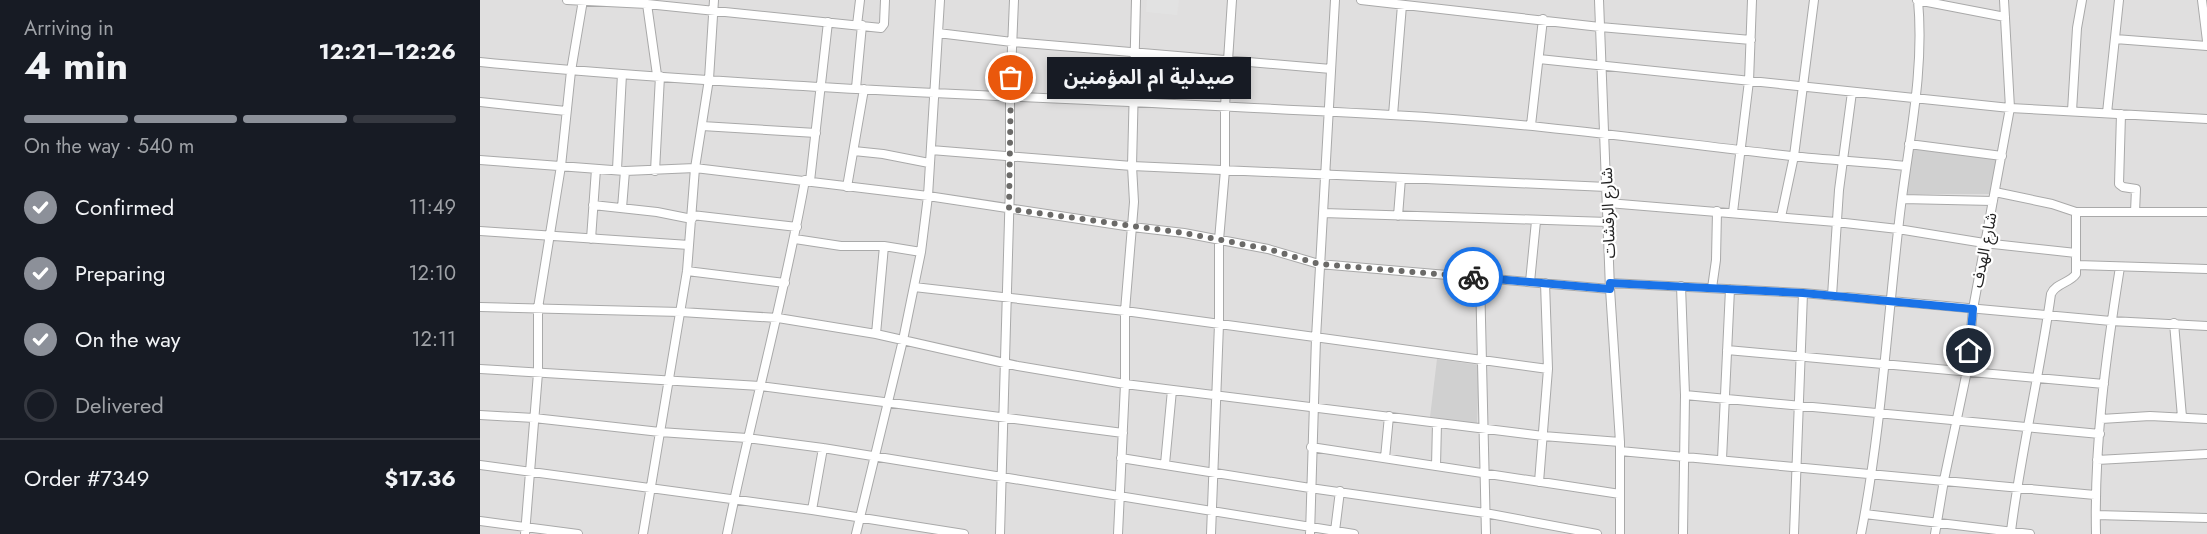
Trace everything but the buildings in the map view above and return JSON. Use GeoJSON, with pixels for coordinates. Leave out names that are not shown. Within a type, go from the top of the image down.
{"type":"FeatureCollection","features":[{"type":"Feature","properties":{"kind":"street"},"geometry":{"type":"LineString","coordinates":[[567,0],[646,4],[883,27],[885,0]]}},
{"type":"Feature","properties":{"kind":"street"},"geometry":{"type":"LineString","coordinates":[[525,530],[538,373],[538,308],[561,166],[570,71],[583,0]]}},
{"type":"Feature","properties":{"kind":"street"},"geometry":{"type":"LineString","coordinates":[[643,534],[687,271],[695,168],[709,79],[714,0]]}},
{"type":"Feature","properties":{"kind":"street"},"geometry":{"type":"LineString","coordinates":[[847,187],[854,151],[860,89],[860,0]]}},
{"type":"Feature","properties":{"kind":"street"},"geometry":{"type":"LineString","coordinates":[[856,534],[886,401],[903,340],[921,252],[928,196],[940,0]]}},
{"type":"Feature","properties":{"kind":"street"},"geometry":{"type":"LineString","coordinates":[[1000,534],[1014,0]]}},
{"type":"Feature","properties":{"kind":"street"},"geometry":{"type":"LineString","coordinates":[[1118,534],[1125,384],[1125,311],[1134,202],[1132,166],[1136,0]]}},
{"type":"Feature","properties":{"kind":"street"},"geometry":{"type":"LineString","coordinates":[[1211,534],[1219,324],[1219,240],[1225,170],[1225,106],[1232,0]]}},
{"type":"Feature","properties":{"kind":"street"},"geometry":{"type":"LineString","coordinates":[[1310,531],[1311,447],[1319,264],[1335,0]]}},
{"type":"Feature","properties":{"kind":"street"},"geometry":{"type":"LineString","coordinates":[[1360,0],[1600,27],[1750,40]]}},
{"type":"Feature","properties":{"kind":"street","name":"شارع الرقشات"},"geometry":{"type":"LineString","coordinates":[[1599,0],[1610,286],[1620,442],[1620,534]]}},
{"type":"Feature","properties":{"kind":"street"},"geometry":{"type":"LineString","coordinates":[[1732,212],[1749,81],[1752,0]]}},
{"type":"Feature","properties":{"kind":"street"},"geometry":{"type":"LineString","coordinates":[[1781,217],[1794,156],[1814,0]]}},
{"type":"Feature","properties":{"kind":"street"},"geometry":{"type":"LineString","coordinates":[[1861,534],[1872,474],[1898,229],[1916,98],[1920,55],[1917,0],[2005,16]]}},
{"type":"Feature","properties":{"kind":"street","name":"شارع الهدف"},"geometry":{"type":"LineString","coordinates":[[1935,534],[1967,371],[1973,309],[2010,108],[2004,0]]}},
{"type":"Feature","properties":{"kind":"street"},"geometry":{"type":"LineString","coordinates":[[2072,111],[2077,28],[2082,0]]}},
{"type":"Feature","properties":{"kind":"street"},"geometry":{"type":"LineString","coordinates":[[2107,113],[2119,0]]}},
{"type":"Feature","properties":{"kind":"street"},"geometry":{"type":"LineString","coordinates":[[2202,0],[2207,41]]}},
{"type":"Feature","properties":{"kind":"street"},"geometry":{"type":"LineString","coordinates":[[646,4],[659,76],[655,171]]}},
{"type":"Feature","properties":{"kind":"street"},"geometry":{"type":"LineString","coordinates":[[1393,115],[1402,5]]}},
{"type":"Feature","properties":{"kind":"street"},"geometry":{"type":"LineString","coordinates":[[1531,125],[1543,19]]}},
{"type":"Feature","properties":{"kind":"street"},"geometry":{"type":"LineString","coordinates":[[726,534],[808,181],[816,133],[828,22]]}},
{"type":"Feature","properties":{"kind":"street"},"geometry":{"type":"LineString","coordinates":[[938,33],[1012,42],[1331,69]]}},
{"type":"Feature","properties":{"kind":"street"},"geometry":{"type":"LineString","coordinates":[[2115,39],[2207,46]]}},
{"type":"Feature","properties":{"kind":"street"},"geometry":{"type":"LineString","coordinates":[[1539,59],[2010,108],[2207,119]]}},
{"type":"Feature","properties":{"kind":"street"},"geometry":{"type":"LineString","coordinates":[[480,62],[570,71],[860,89],[1393,115],[1531,125],[1794,156],[1906,166]]}},
{"type":"Feature","properties":{"kind":"street"},"geometry":{"type":"LineString","coordinates":[[622,74],[622,208]]}},
{"type":"Feature","properties":{"kind":"street"},"geometry":{"type":"LineString","coordinates":[[1832,296],[1836,222],[1852,92]]}},
{"type":"Feature","properties":{"kind":"street"},"geometry":{"type":"LineString","coordinates":[[480,102],[566,111]]}},
{"type":"Feature","properties":{"kind":"street"},"geometry":{"type":"LineString","coordinates":[[2121,114],[2119,184],[2136,189],[2135,212]]}},
{"type":"Feature","properties":{"kind":"street"},"geometry":{"type":"LineString","coordinates":[[702,126],[816,133]]}},
{"type":"Feature","properties":{"kind":"street"},"geometry":{"type":"LineString","coordinates":[[1909,144],[2002,156]]}},
{"type":"Feature","properties":{"kind":"street"},"geometry":{"type":"LineString","coordinates":[[931,150],[1132,166],[1607,187]]}},
{"type":"Feature","properties":{"kind":"street"},"geometry":{"type":"LineString","coordinates":[[854,151],[929,163]]}},
{"type":"Feature","properties":{"kind":"street"},"geometry":{"type":"LineString","coordinates":[[480,160],[621,170],[655,171],[695,168],[808,181],[1184,233],[1268,249],[1319,264],[1545,283],[1681,286],[1803,293],[2048,316],[2207,326]]}},
{"type":"Feature","properties":{"kind":"street"},"geometry":{"type":"LineString","coordinates":[[591,239],[596,169]]}},
{"type":"Feature","properties":{"kind":"street"},"geometry":{"type":"LineString","coordinates":[[1398,216],[1401,178]]}},
{"type":"Feature","properties":{"kind":"street"},"geometry":{"type":"LineString","coordinates":[[1995,192],[2052,204],[2076,212],[2207,212]]}},
{"type":"Feature","properties":{"kind":"street"},"geometry":{"type":"LineString","coordinates":[[1902,199],[1993,201]]}},
{"type":"Feature","properties":{"kind":"street"},"geometry":{"type":"LineString","coordinates":[[1608,203],[1836,222],[1984,243],[2076,253]]}},
{"type":"Feature","properties":{"kind":"street"},"geometry":{"type":"LineString","coordinates":[[593,205],[797,227]]}},
{"type":"Feature","properties":{"kind":"street"},"geometry":{"type":"LineString","coordinates":[[1712,288],[1716,260],[1717,211]]}},
{"type":"Feature","properties":{"kind":"street"},"geometry":{"type":"LineString","coordinates":[[2011,531],[2016,489],[2051,290],[2074,278],[2076,274],[2076,212]]}},
{"type":"Feature","properties":{"kind":"street"},"geometry":{"type":"LineString","coordinates":[[1323,213],[1608,222]]}},
{"type":"Feature","properties":{"kind":"street"},"geometry":{"type":"LineString","coordinates":[[1530,282],[1536,221]]}},
{"type":"Feature","properties":{"kind":"street"},"geometry":{"type":"LineString","coordinates":[[480,231],[689,245]]}},
{"type":"Feature","properties":{"kind":"street"},"geometry":{"type":"LineString","coordinates":[[795,238],[841,246],[884,246],[921,252]]}},
{"type":"Feature","properties":{"kind":"street"},"geometry":{"type":"LineString","coordinates":[[876,334],[884,246]]}},
{"type":"Feature","properties":{"kind":"street"},"geometry":{"type":"LineString","coordinates":[[2077,265],[2207,269]]}},
{"type":"Feature","properties":{"kind":"street"},"geometry":{"type":"LineString","coordinates":[[2096,534],[2097,460],[2111,321],[2120,267]]}},
{"type":"Feature","properties":{"kind":"street"},"geometry":{"type":"LineString","coordinates":[[687,271],[785,284]]}},
{"type":"Feature","properties":{"kind":"street"},"geometry":{"type":"LineString","coordinates":[[1480,277],[1486,534]]}},
{"type":"Feature","properties":{"kind":"street"},"geometry":{"type":"LineString","coordinates":[[1539,482],[1548,369],[1545,283]]}},
{"type":"Feature","properties":{"kind":"street"},"geometry":{"type":"LineString","coordinates":[[1681,286],[1685,395],[1683,534]]}},
{"type":"Feature","properties":{"kind":"street"},"geometry":{"type":"LineString","coordinates":[[914,287],[1125,311],[1482,362],[1548,369]]}},
{"type":"Feature","properties":{"kind":"street"},"geometry":{"type":"LineString","coordinates":[[1722,459],[1730,289]]}},
{"type":"Feature","properties":{"kind":"street"},"geometry":{"type":"LineString","coordinates":[[1794,534],[1803,293]]}},
{"type":"Feature","properties":{"kind":"street"},"geometry":{"type":"LineString","coordinates":[[480,307],[681,312],[778,318],[876,334],[1005,363],[1125,384],[1543,436],[1620,442]]}},
{"type":"Feature","properties":{"kind":"street"},"geometry":{"type":"LineString","coordinates":[[2174,323],[2182,417]]}},
{"type":"Feature","properties":{"kind":"street"},"geometry":{"type":"LineString","coordinates":[[1727,350],[2104,384]]}},
{"type":"Feature","properties":{"kind":"street"},"geometry":{"type":"LineString","coordinates":[[480,369],[760,386],[1123,433]]}},
{"type":"Feature","properties":{"kind":"street"},"geometry":{"type":"LineString","coordinates":[[1165,464],[1172,390]]}},
{"type":"Feature","properties":{"kind":"street"},"geometry":{"type":"LineString","coordinates":[[1685,395],[2100,434]]}},
{"type":"Feature","properties":{"kind":"street"},"geometry":{"type":"LineString","coordinates":[[480,415],[747,438],[824,448],[1212,511],[1310,531],[1354,534]]}},
{"type":"Feature","properties":{"kind":"street"},"geometry":{"type":"LineString","coordinates":[[1385,458],[1389,416]]}},
{"type":"Feature","properties":{"kind":"street"},"geometry":{"type":"LineString","coordinates":[[2101,419],[2150,416],[2207,419]]}},
{"type":"Feature","properties":{"kind":"street"},"geometry":{"type":"LineString","coordinates":[[1436,466],[1437,423]]}},
{"type":"Feature","properties":{"kind":"street"},"geometry":{"type":"LineString","coordinates":[[1311,447],[1620,494]]}},
{"type":"Feature","properties":{"kind":"street"},"geometry":{"type":"LineString","coordinates":[[812,510],[824,448]]}},
{"type":"Feature","properties":{"kind":"street"},"geometry":{"type":"LineString","coordinates":[[1620,451],[2096,495]]}},
{"type":"Feature","properties":{"kind":"street"},"geometry":{"type":"LineString","coordinates":[[2097,460],[2207,454]]}},
{"type":"Feature","properties":{"kind":"street"},"geometry":{"type":"LineString","coordinates":[[1122,458],[1485,513],[1556,530],[1597,534]]}},
{"type":"Feature","properties":{"kind":"street"},"geometry":{"type":"LineString","coordinates":[[480,465],[812,510],[964,534]]}},
{"type":"Feature","properties":{"kind":"street"},"geometry":{"type":"LineString","coordinates":[[1335,531],[1340,492]]}},
{"type":"Feature","properties":{"kind":"street"},"geometry":{"type":"LineString","coordinates":[[1865,514],[2030,534]]}},
{"type":"Feature","properties":{"kind":"street"},"geometry":{"type":"LineString","coordinates":[[2096,515],[2207,518]]}},
{"type":"Feature","properties":{"kind":"street"},"geometry":{"type":"LineString","coordinates":[[480,521],[525,530],[578,534]]}},
{"type":"Feature","properties":{"kind":"shaded area"},"geometry":{"type":"Polygon","coordinates":[[[480,0],[2207,0],[2207,534],[480,534],[480,0]]]}},
{"type":"Feature","properties":{"kind":"shaded area"},"geometry":{"type":"Polygon","coordinates":[[[1147,0],[1179,0],[1177,15],[1146,12],[1147,0]]]}},
{"type":"Feature","properties":{"kind":"shaded area"},"geometry":{"type":"Polygon","coordinates":[[[1909,149],[1996,160],[1990,194],[1905,194],[1909,149]]]}},
{"type":"Feature","properties":{"kind":"shaded area"},"geometry":{"type":"Polygon","coordinates":[[[1437,359],[1479,365],[1477,424],[1430,417],[1437,359]]]}},
{"type":"Feature","properties":{"kind":"way so far"},"geometry":{"type":"LineString","coordinates":[[1011,78],[1009,209],[1184,233],[1268,249],[1319,264],[1473,277]]}},
{"type":"Feature","properties":{"kind":"place","name":"صيدلية ام المؤمنين"},"geometry":{"type":"Point","coordinates":[1011,78]}},
{"type":"Feature","properties":{"kind":"route"},"geometry":{"type":"LineString","coordinates":[[1473,277],[1610,289],[1610,283],[1803,293],[1973,309],[1969,351]]}}]}
